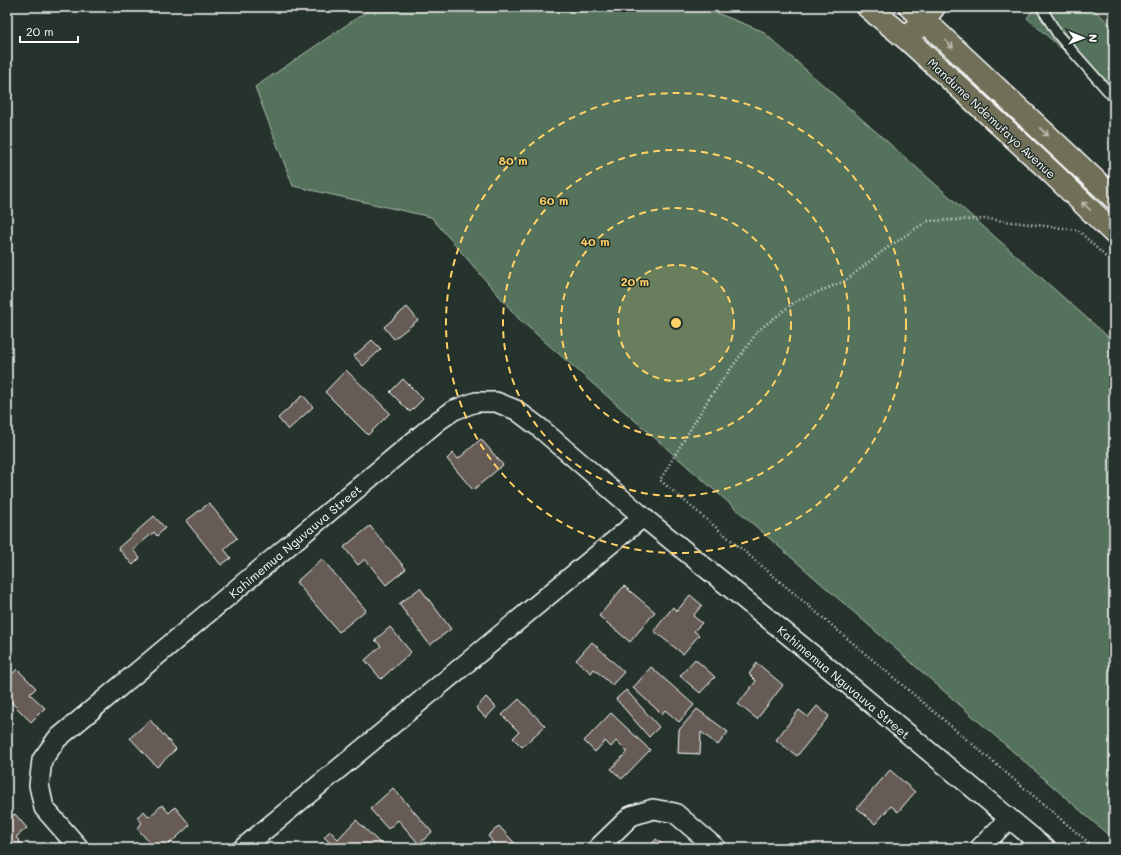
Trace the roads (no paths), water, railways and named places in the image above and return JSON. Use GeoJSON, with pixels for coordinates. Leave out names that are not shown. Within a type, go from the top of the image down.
{"type":"FeatureCollection","features":[{"type":"Feature","properties":{"kind":"main road","name":"Mandume Ndemufayo Avenue"},"geometry":{"type":"LineString","coordinates":[[876,10],[1050,171],[1114,233]]}},
{"type":"Feature","properties":{"kind":"main road","name":"Mandume Ndemufayo Avenue"},"geometry":{"type":"LineString","coordinates":[[922,11],[1114,198]]}},
{"type":"Feature","properties":{"kind":"main road"},"geometry":{"type":"LineString","coordinates":[[906,39],[922,11]]}},
{"type":"Feature","properties":{"kind":"street","name":"Kahimemua Nguvauva Street"},"geometry":{"type":"LineString","coordinates":[[79,848],[44,808],[40,785],[42,760],[56,739],[438,421],[454,410],[476,402],[496,402],[516,410],[540,428],[643,517],[819,660],[1045,848]]}},
{"type":"Feature","properties":{"kind":"street"},"geometry":{"type":"LineString","coordinates":[[243,848],[643,517]]}},
{"type":"Feature","properties":{"kind":"street"},"geometry":{"type":"LineString","coordinates":[[598,848],[631,816],[653,810],[675,812],[716,848]]}},
{"type":"Feature","properties":{"kind":"street"},"geometry":{"type":"LineString","coordinates":[[980,848],[1009,819]]}},
{"type":"Feature","properties":{"kind":"lane"},"geometry":{"type":"LineString","coordinates":[[1041,7],[1058,36],[1114,98]]}}]}
